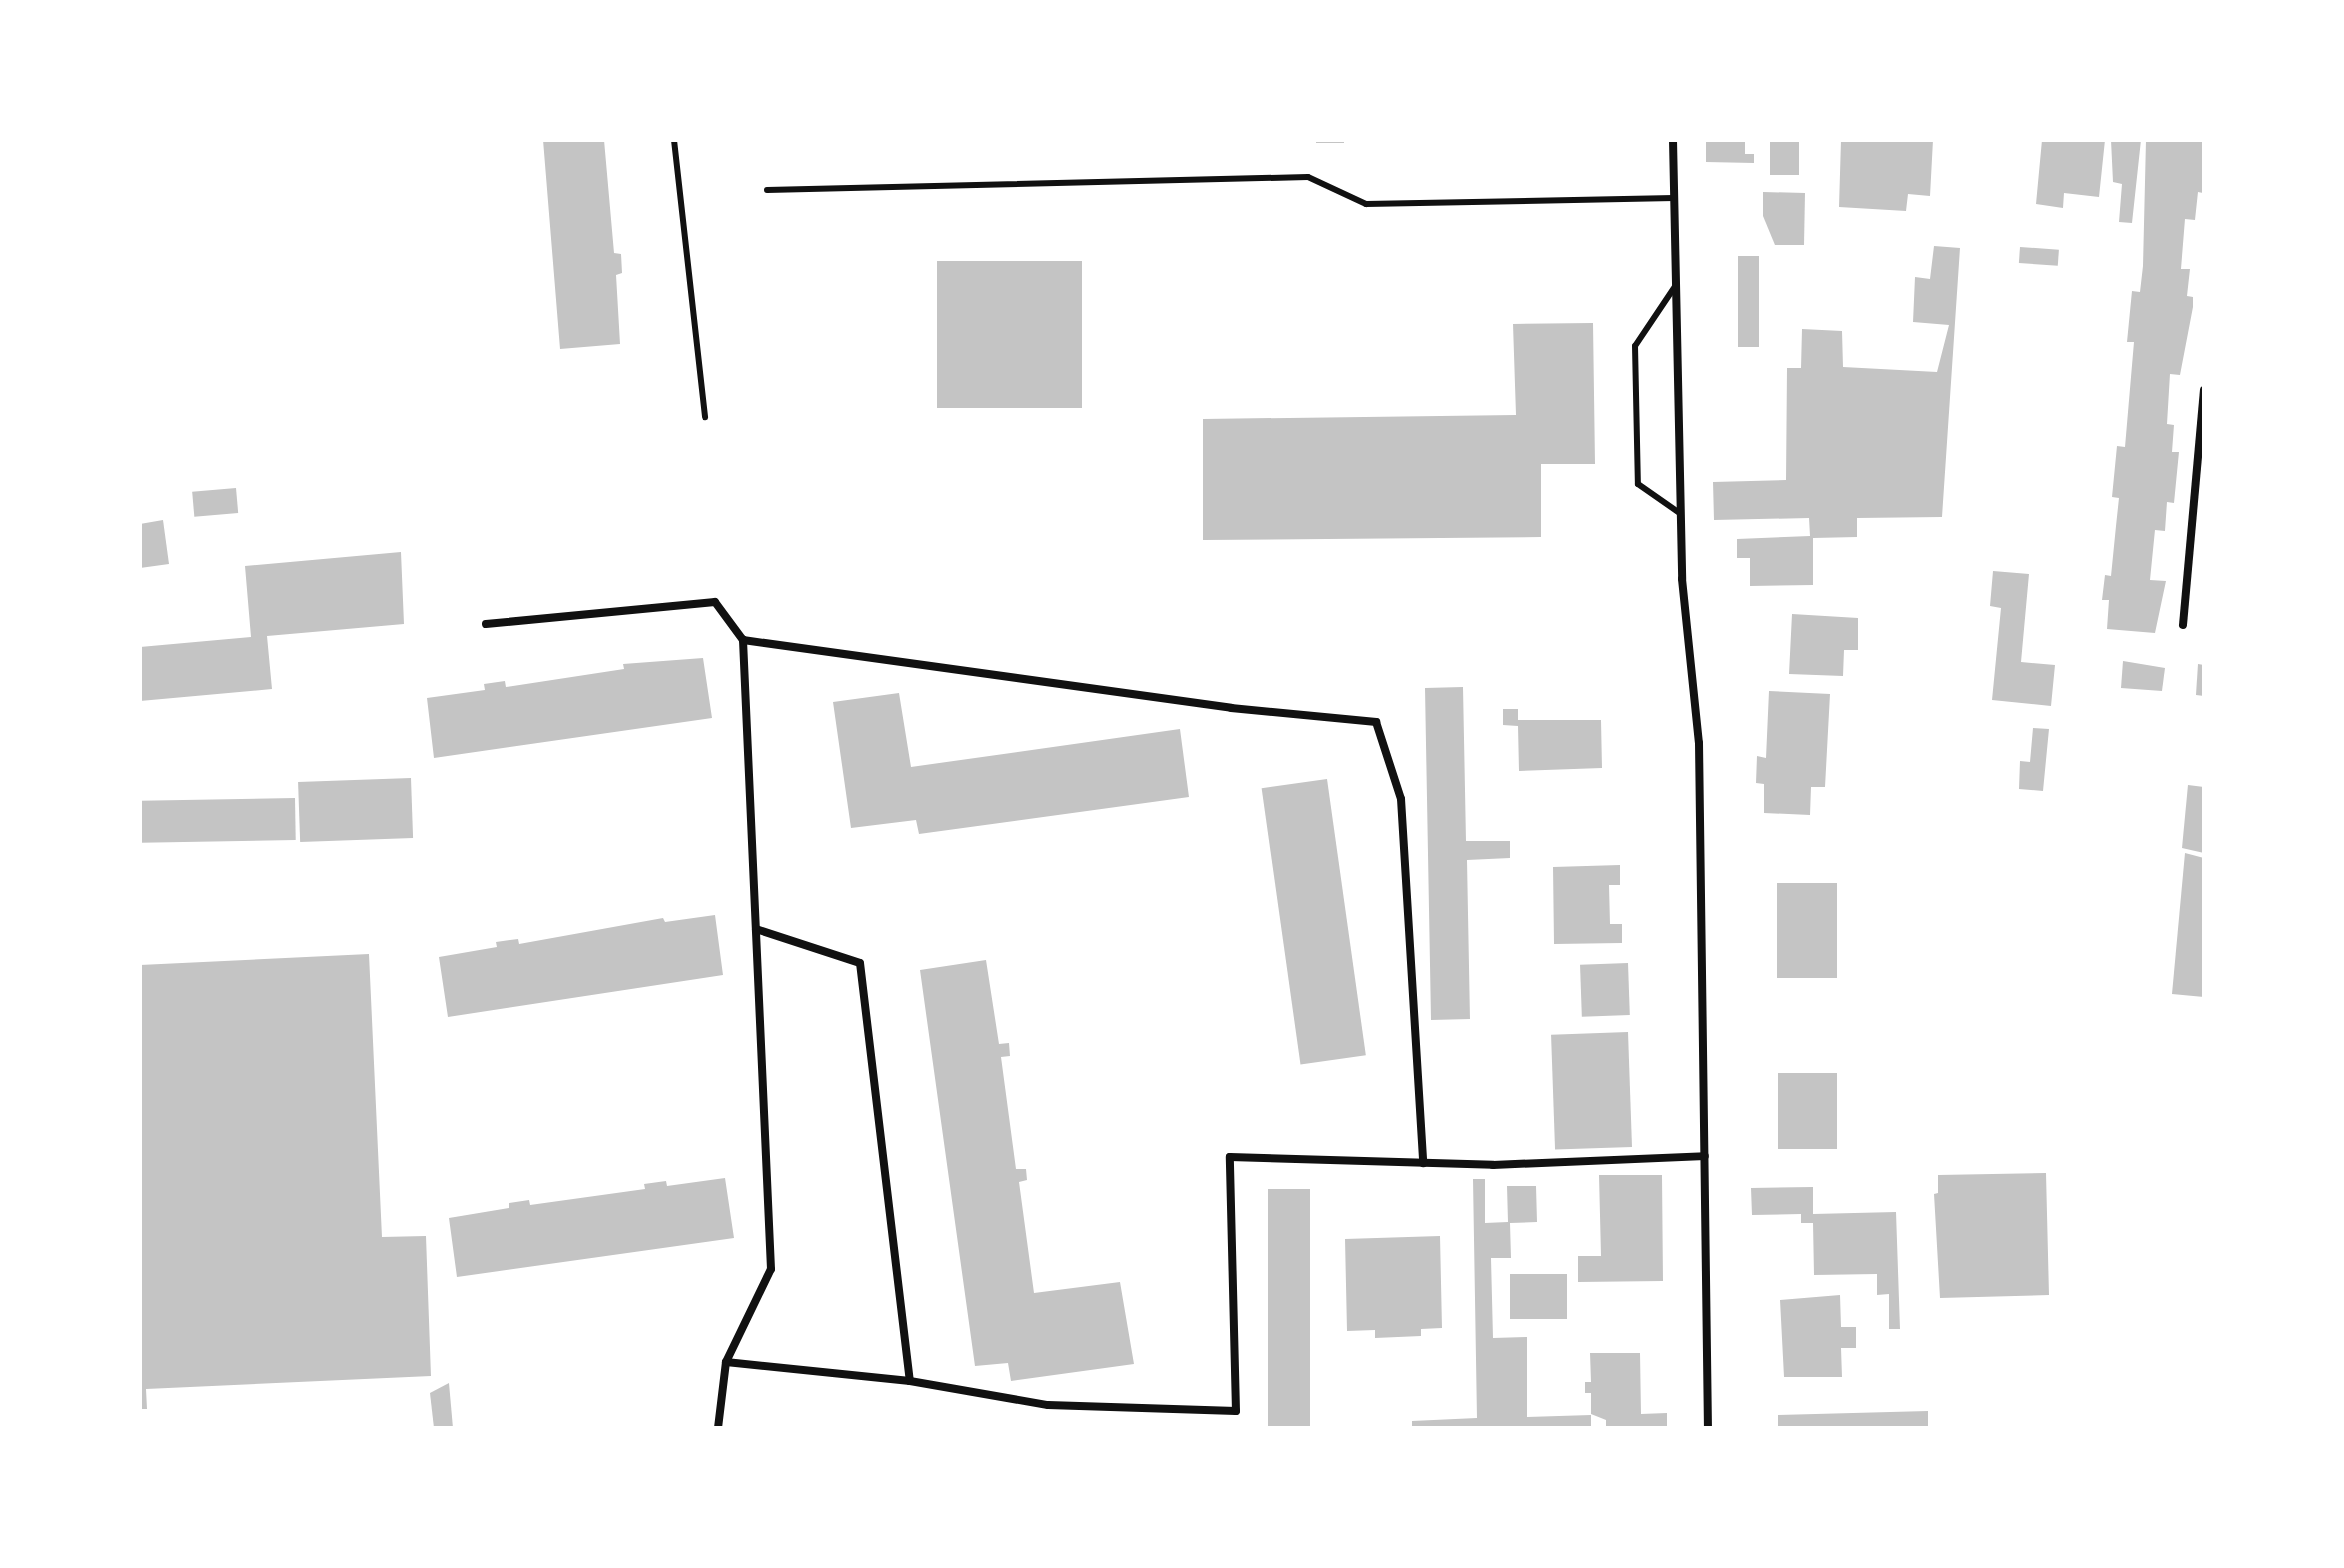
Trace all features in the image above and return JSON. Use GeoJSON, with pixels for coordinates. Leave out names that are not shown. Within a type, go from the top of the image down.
{"type":"FeatureCollection","features":[{"type":"Feature","properties":{"kind":"street"},"geometry":{"type":"LineString","coordinates":[[1673,140],[1681,514],[1699,743],[1708,1428]]}},
{"type":"Feature","properties":{"kind":"street"},"geometry":{"type":"LineString","coordinates":[[2183,625],[2204,390]]}},
{"type":"Feature","properties":{"kind":"street"},"geometry":{"type":"LineString","coordinates":[[486,624],[715,602],[743,640],[771,1269],[726,1362],[718,1428]]}},
{"type":"Feature","properties":{"kind":"street"},"geometry":{"type":"LineString","coordinates":[[743,640],[1231,708],[1376,722],[1401,799],[1423,1163]]}},
{"type":"Feature","properties":{"kind":"street"},"geometry":{"type":"LineString","coordinates":[[756,929],[860,963],[910,1381]]}},
{"type":"Feature","properties":{"kind":"street"},"geometry":{"type":"LineString","coordinates":[[726,1362],[910,1381],[1048,1405],[1236,1411],[1230,1157],[1423,1163],[1705,1156]]}},
{"type":"Feature","properties":{"kind":"lane"},"geometry":{"type":"LineString","coordinates":[[674,140],[705,417]]}},
{"type":"Feature","properties":{"kind":"lane"},"geometry":{"type":"LineString","coordinates":[[767,190],[1308,177],[1366,204],[1674,198]]}},
{"type":"Feature","properties":{"kind":"lane"},"geometry":{"type":"LineString","coordinates":[[1676,285],[1635,346],[1638,484],[1681,514]]}},
{"type":"Feature","properties":{"kind":"building"},"geometry":{"type":"Polygon","coordinates":[[[543,140],[604,140],[614,253],[621,254],[622,273],[616,275],[620,344],[560,349],[543,140]]]}},
{"type":"Feature","properties":{"kind":"building"},"geometry":{"type":"Polygon","coordinates":[[[1316,140],[1344,140],[1344,143],[1316,143],[1316,140]]]}},
{"type":"Feature","properties":{"kind":"building"},"geometry":{"type":"Polygon","coordinates":[[[1706,140],[1745,140],[1745,154],[1754,154],[1754,163],[1706,162],[1706,140]]]}},
{"type":"Feature","properties":{"kind":"building"},"geometry":{"type":"Polygon","coordinates":[[[1770,140],[1799,140],[1799,175],[1770,175],[1770,140]]]}},
{"type":"Feature","properties":{"kind":"building"},"geometry":{"type":"Polygon","coordinates":[[[1841,140],[1933,140],[1930,196],[1908,194],[1906,211],[1839,207],[1841,140]]]}},
{"type":"Feature","properties":{"kind":"building"},"geometry":{"type":"Polygon","coordinates":[[[2042,140],[2105,140],[2099,197],[2064,193],[2063,208],[2036,204],[2042,140]]]}},
{"type":"Feature","properties":{"kind":"building"},"geometry":{"type":"Polygon","coordinates":[[[2111,140],[2141,140],[2132,223],[2119,222],[2122,184],[2113,182],[2111,140]]]}},
{"type":"Feature","properties":{"kind":"building"},"geometry":{"type":"Polygon","coordinates":[[[2146,140],[2204,142],[2203,193],[2198,192],[2195,220],[2185,219],[2181,269],[2190,269],[2187,296],[2193,297],[2193,307],[2180,375],[2170,374],[2167,424],[2174,425],[2172,452],[2179,452],[2174,503],[2167,502],[2165,531],[2155,530],[2150,580],[2166,581],[2155,633],[2107,629],[2109,600],[2102,600],[2105,575],[2111,576],[2119,498],[2112,497],[2117,446],[2125,447],[2134,342],[2127,342],[2132,291],[2140,292],[2143,266],[2146,140]]]}},
{"type":"Feature","properties":{"kind":"building"},"geometry":{"type":"Polygon","coordinates":[[[1763,192],[1805,193],[1804,245],[1775,245],[1763,216],[1763,192]]]}},
{"type":"Feature","properties":{"kind":"building"},"geometry":{"type":"Polygon","coordinates":[[[1934,246],[1960,248],[1942,517],[1857,518],[1857,537],[1813,538],[1813,585],[1750,586],[1750,558],[1737,558],[1737,539],[1810,536],[1809,518],[1714,520],[1713,482],[1786,480],[1787,368],[1801,368],[1802,329],[1842,331],[1843,367],[1937,372],[1949,325],[1913,322],[1915,277],[1930,279],[1934,246]]]}},
{"type":"Feature","properties":{"kind":"building"},"geometry":{"type":"Polygon","coordinates":[[[2020,247],[2059,250],[2058,266],[2019,263],[2020,247]]]}},
{"type":"Feature","properties":{"kind":"building"},"geometry":{"type":"Polygon","coordinates":[[[1738,256],[1759,256],[1759,347],[1738,347],[1738,256]]]}},
{"type":"Feature","properties":{"kind":"building"},"geometry":{"type":"Polygon","coordinates":[[[937,261],[1082,261],[1082,408],[937,408],[937,261]]]}},
{"type":"Feature","properties":{"kind":"building"},"geometry":{"type":"Polygon","coordinates":[[[1593,323],[1595,464],[1541,464],[1541,537],[1203,540],[1203,419],[1516,415],[1513,324],[1593,323]]]}},
{"type":"Feature","properties":{"kind":"building"},"geometry":{"type":"Polygon","coordinates":[[[236,488],[238,513],[194,517],[192,492],[236,488]]]}},
{"type":"Feature","properties":{"kind":"building"},"geometry":{"type":"Polygon","coordinates":[[[163,520],[169,564],[140,568],[140,524],[163,520]]]}},
{"type":"Feature","properties":{"kind":"building"},"geometry":{"type":"Polygon","coordinates":[[[401,552],[404,624],[267,636],[272,689],[140,701],[140,647],[251,637],[245,566],[401,552]]]}},
{"type":"Feature","properties":{"kind":"building"},"geometry":{"type":"Polygon","coordinates":[[[1993,571],[2029,574],[2021,662],[2055,665],[2051,706],[1992,700],[2001,608],[1990,606],[1993,571]]]}},
{"type":"Feature","properties":{"kind":"building"},"geometry":{"type":"Polygon","coordinates":[[[1792,614],[1858,618],[1858,650],[1844,650],[1843,676],[1789,674],[1792,614]]]}},
{"type":"Feature","properties":{"kind":"building"},"geometry":{"type":"Polygon","coordinates":[[[703,658],[712,718],[434,758],[427,698],[485,690],[484,684],[505,681],[506,687],[624,669],[623,664],[703,658]]]}},
{"type":"Feature","properties":{"kind":"building"},"geometry":{"type":"Polygon","coordinates":[[[2123,661],[2165,668],[2162,691],[2121,688],[2123,661]]]}},
{"type":"Feature","properties":{"kind":"building"},"geometry":{"type":"Polygon","coordinates":[[[2198,664],[2204,665],[2204,696],[2196,695],[2198,664]]]}},
{"type":"Feature","properties":{"kind":"building"},"geometry":{"type":"Polygon","coordinates":[[[1463,687],[1466,841],[1510,841],[1510,858],[1467,860],[1470,1019],[1431,1020],[1425,688],[1463,687]]]}},
{"type":"Feature","properties":{"kind":"building"},"geometry":{"type":"Polygon","coordinates":[[[1769,691],[1830,694],[1825,787],[1811,787],[1810,815],[1764,813],[1764,784],[1756,783],[1757,756],[1766,758],[1769,691]]]}},
{"type":"Feature","properties":{"kind":"building"},"geometry":{"type":"Polygon","coordinates":[[[899,693],[911,767],[1180,729],[1189,797],[919,834],[916,820],[851,828],[833,702],[899,693]]]}},
{"type":"Feature","properties":{"kind":"building"},"geometry":{"type":"Polygon","coordinates":[[[1503,709],[1518,709],[1518,720],[1601,720],[1602,768],[1519,771],[1518,726],[1503,725],[1503,709]]]}},
{"type":"Feature","properties":{"kind":"building"},"geometry":{"type":"Polygon","coordinates":[[[2033,728],[2049,729],[2043,791],[2019,789],[2020,761],[2030,762],[2033,728]]]}},
{"type":"Feature","properties":{"kind":"building"},"geometry":{"type":"Polygon","coordinates":[[[411,778],[413,838],[300,842],[298,782],[411,778]]]}},
{"type":"Feature","properties":{"kind":"building"},"geometry":{"type":"Polygon","coordinates":[[[1327,779],[1366,1055],[1300,1064],[1262,788],[1327,779]]]}},
{"type":"Feature","properties":{"kind":"building"},"geometry":{"type":"Polygon","coordinates":[[[2188,785],[2204,787],[2204,853],[2182,848],[2188,785]]]}},
{"type":"Feature","properties":{"kind":"building"},"geometry":{"type":"Polygon","coordinates":[[[295,798],[296,840],[141,843],[140,801],[295,798]]]}},
{"type":"Feature","properties":{"kind":"building"},"geometry":{"type":"Polygon","coordinates":[[[2185,853],[2204,858],[2204,997],[2172,994],[2185,853]]]}},
{"type":"Feature","properties":{"kind":"building"},"geometry":{"type":"Polygon","coordinates":[[[1620,865],[1620,885],[1609,885],[1610,924],[1622,924],[1622,943],[1554,944],[1553,867],[1620,865]]]}},
{"type":"Feature","properties":{"kind":"building"},"geometry":{"type":"Polygon","coordinates":[[[1777,883],[1837,883],[1837,978],[1777,978],[1777,883]]]}},
{"type":"Feature","properties":{"kind":"building"},"geometry":{"type":"Polygon","coordinates":[[[715,915],[723,975],[448,1017],[439,957],[497,947],[496,942],[518,939],[519,944],[663,918],[665,922],[715,915]]]}},
{"type":"Feature","properties":{"kind":"building"},"geometry":{"type":"Polygon","coordinates":[[[369,954],[382,1237],[426,1236],[431,1376],[146,1389],[147,1409],[140,1409],[140,965],[369,954]]]}},
{"type":"Feature","properties":{"kind":"building"},"geometry":{"type":"Polygon","coordinates":[[[986,960],[999,1044],[1009,1043],[1010,1056],[1001,1057],[1016,1169],[1026,1169],[1027,1180],[1019,1182],[1034,1293],[1120,1282],[1134,1364],[1011,1381],[1008,1363],[975,1366],[920,970],[986,960]]]}},
{"type":"Feature","properties":{"kind":"building"},"geometry":{"type":"Polygon","coordinates":[[[1628,963],[1630,1015],[1582,1017],[1580,965],[1628,963]]]}},
{"type":"Feature","properties":{"kind":"building"},"geometry":{"type":"Polygon","coordinates":[[[1628,1032],[1632,1147],[1555,1150],[1551,1035],[1628,1032]]]}},
{"type":"Feature","properties":{"kind":"building"},"geometry":{"type":"Polygon","coordinates":[[[1778,1073],[1837,1073],[1837,1149],[1778,1149],[1778,1073]]]}},
{"type":"Feature","properties":{"kind":"building"},"geometry":{"type":"Polygon","coordinates":[[[2046,1173],[2049,1295],[1940,1298],[1934,1194],[1938,1193],[1938,1175],[2046,1173]]]}},
{"type":"Feature","properties":{"kind":"building"},"geometry":{"type":"Polygon","coordinates":[[[1599,1175],[1662,1175],[1663,1281],[1578,1282],[1578,1256],[1601,1256],[1599,1175]]]}},
{"type":"Feature","properties":{"kind":"building"},"geometry":{"type":"Polygon","coordinates":[[[725,1178],[734,1238],[457,1277],[449,1218],[509,1208],[509,1203],[529,1200],[530,1205],[645,1189],[644,1184],[666,1181],[667,1186],[725,1178]]]}},
{"type":"Feature","properties":{"kind":"building"},"geometry":{"type":"Polygon","coordinates":[[[1473,1179],[1485,1179],[1485,1223],[1508,1222],[1507,1186],[1536,1186],[1537,1222],[1510,1223],[1511,1258],[1491,1258],[1493,1338],[1527,1337],[1527,1417],[1591,1415],[1591,1428],[1412,1428],[1412,1421],[1477,1418],[1473,1179]]]}},
{"type":"Feature","properties":{"kind":"building"},"geometry":{"type":"Polygon","coordinates":[[[1813,1187],[1813,1214],[1896,1212],[1900,1329],[1889,1329],[1889,1294],[1877,1295],[1877,1274],[1814,1275],[1813,1223],[1801,1223],[1801,1214],[1752,1215],[1751,1188],[1813,1187]]]}},
{"type":"Feature","properties":{"kind":"building"},"geometry":{"type":"Polygon","coordinates":[[[1268,1189],[1310,1189],[1310,1428],[1268,1428],[1268,1189]]]}},
{"type":"Feature","properties":{"kind":"building"},"geometry":{"type":"Polygon","coordinates":[[[1440,1236],[1442,1328],[1421,1329],[1421,1336],[1375,1338],[1375,1330],[1347,1331],[1345,1239],[1440,1236]]]}},
{"type":"Feature","properties":{"kind":"building"},"geometry":{"type":"Polygon","coordinates":[[[1510,1274],[1567,1274],[1567,1319],[1510,1319],[1510,1274]]]}},
{"type":"Feature","properties":{"kind":"building"},"geometry":{"type":"Polygon","coordinates":[[[1840,1295],[1841,1327],[1856,1327],[1856,1348],[1841,1348],[1842,1377],[1784,1377],[1780,1300],[1840,1295]]]}},
{"type":"Feature","properties":{"kind":"building"},"geometry":{"type":"Polygon","coordinates":[[[1590,1353],[1640,1353],[1641,1414],[1667,1413],[1667,1428],[1606,1428],[1606,1420],[1591,1414],[1591,1393],[1585,1393],[1585,1382],[1591,1382],[1590,1353]]]}},
{"type":"Feature","properties":{"kind":"building"},"geometry":{"type":"Polygon","coordinates":[[[449,1383],[453,1428],[434,1428],[430,1393],[449,1383]]]}},
{"type":"Feature","properties":{"kind":"building"},"geometry":{"type":"Polygon","coordinates":[[[1928,1411],[1928,1428],[1778,1428],[1778,1415],[1928,1411]]]}}]}
